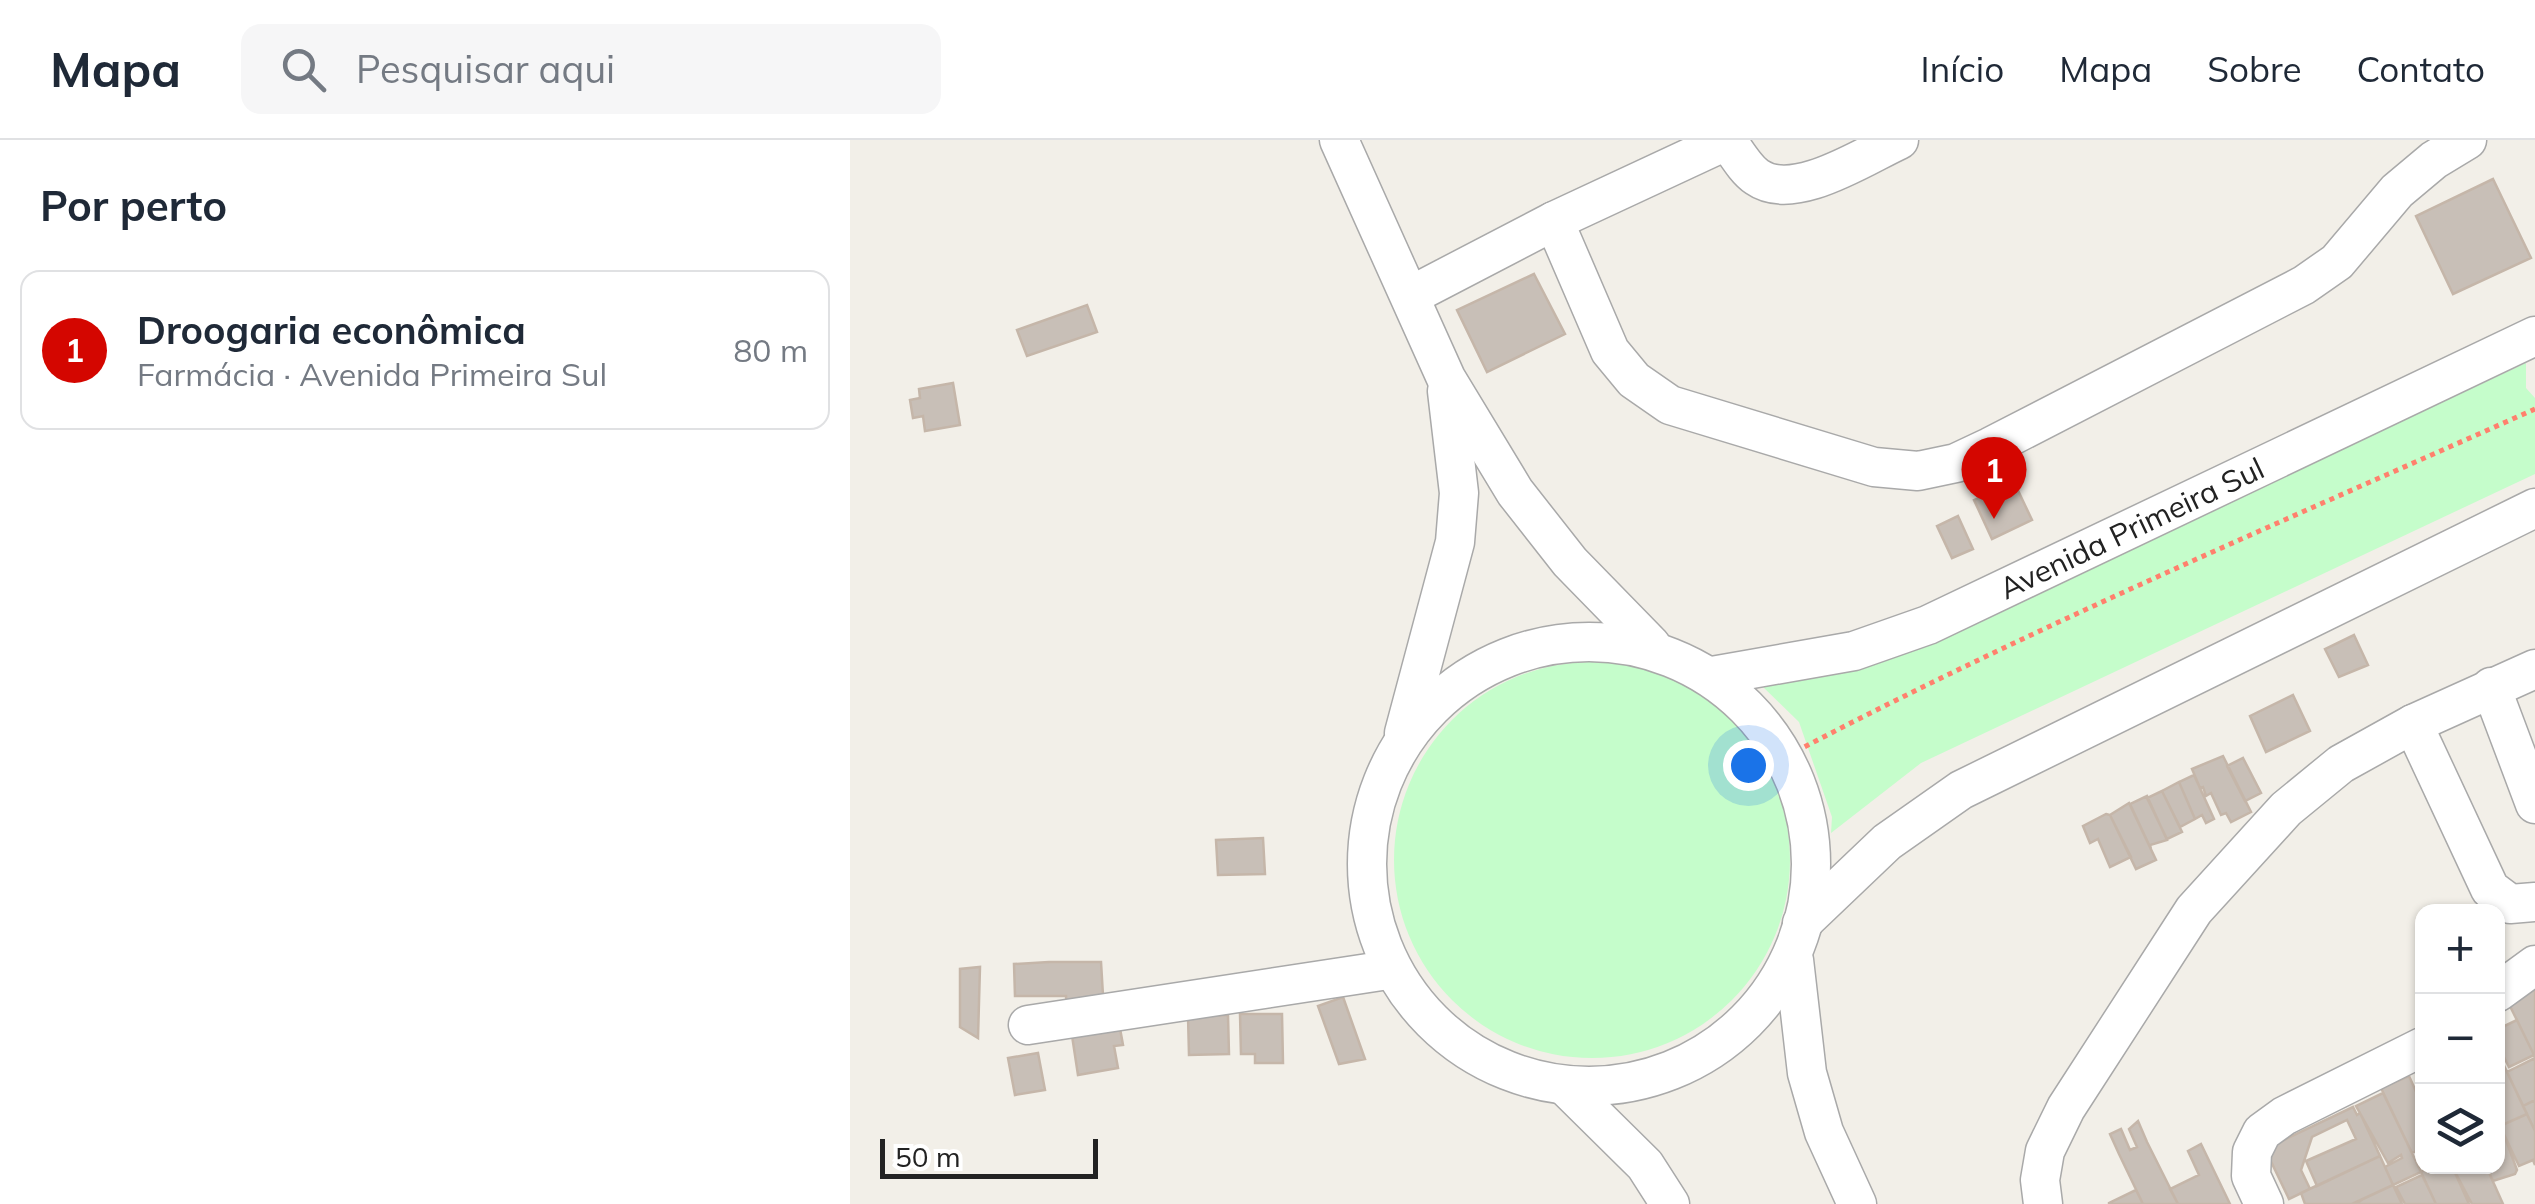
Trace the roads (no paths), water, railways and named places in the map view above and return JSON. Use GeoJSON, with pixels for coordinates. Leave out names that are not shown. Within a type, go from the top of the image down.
{"type":"FeatureCollection","features":[{"type":"Feature","properties":{"kind":"street"},"geometry":{"type":"LineString","coordinates":[[1339,140],[1446,378],[1515,492],[1570,562],[1651,645],[1712,676],[1754,711],[1787,756],[1811,821],[1798,941],[1808,1073],[1824,1132],[1857,1204]]}},
{"type":"Feature","properties":{"kind":"street"},"geometry":{"type":"LineString","coordinates":[[1410,296],[1554,221],[1728,140],[1754,176],[1771,185],[1788,186],[1811,181],[1899,140]]}},
{"type":"Feature","properties":{"kind":"street"},"geometry":{"type":"LineString","coordinates":[[1554,221],[1610,351],[1634,380],[1670,404],[1874,468],[1918,471],[1956,463],[1990,447],[2304,284],[2337,262],[2398,190],[2466,140]]}},
{"type":"Feature","properties":{"kind":"street","name":"Avenida Primeira Sul"},"geometry":{"type":"LineString","coordinates":[[1712,676],[1854,651],[1928,626],[2535,336]]}},
{"type":"Feature","properties":{"kind":"street"},"geometry":{"type":"LineString","coordinates":[[1446,378],[1458,493],[1455,542],[1403,739],[1372,808],[1366,884],[1388,970],[1429,1020],[1492,1065],[1565,1086],[1631,1083],[1694,1062],[1747,1023],[1798,941],[1887,842],[1961,790],[2535,508]]}},
{"type":"Feature","properties":{"kind":"street"},"geometry":{"type":"LineString","coordinates":[[1403,739],[1456,684],[1524,650],[1651,645]]}},
{"type":"Feature","properties":{"kind":"street"},"geometry":{"type":"LineString","coordinates":[[2043,1204],[2040,1180],[2045,1151],[2066,1108],[2194,910],[2286,809],[2341,764],[2413,724],[2535,669]]}},
{"type":"Feature","properties":{"kind":"street"},"geometry":{"type":"LineString","coordinates":[[2491,687],[2535,804]]}},
{"type":"Feature","properties":{"kind":"street"},"geometry":{"type":"LineString","coordinates":[[2413,724],[2490,890],[2510,904],[2535,902]]}},
{"type":"Feature","properties":{"kind":"street"},"geometry":{"type":"LineString","coordinates":[[2505,987],[2535,965]]}},
{"type":"Feature","properties":{"kind":"street"},"geometry":{"type":"LineString","coordinates":[[1028,1025],[1388,970]]}},
{"type":"Feature","properties":{"kind":"street"},"geometry":{"type":"LineString","coordinates":[[2264,1204],[2251,1176],[2252,1152],[2262,1132],[2284,1116],[2415,1050]]}},
{"type":"Feature","properties":{"kind":"street"},"geometry":{"type":"LineString","coordinates":[[1565,1086],[1645,1166],[1670,1204]]}},
{"type":"Feature","properties":{"kind":"place","name":"Droogaria econômica"},"geometry":{"type":"Point","coordinates":[1994,519]}}]}
